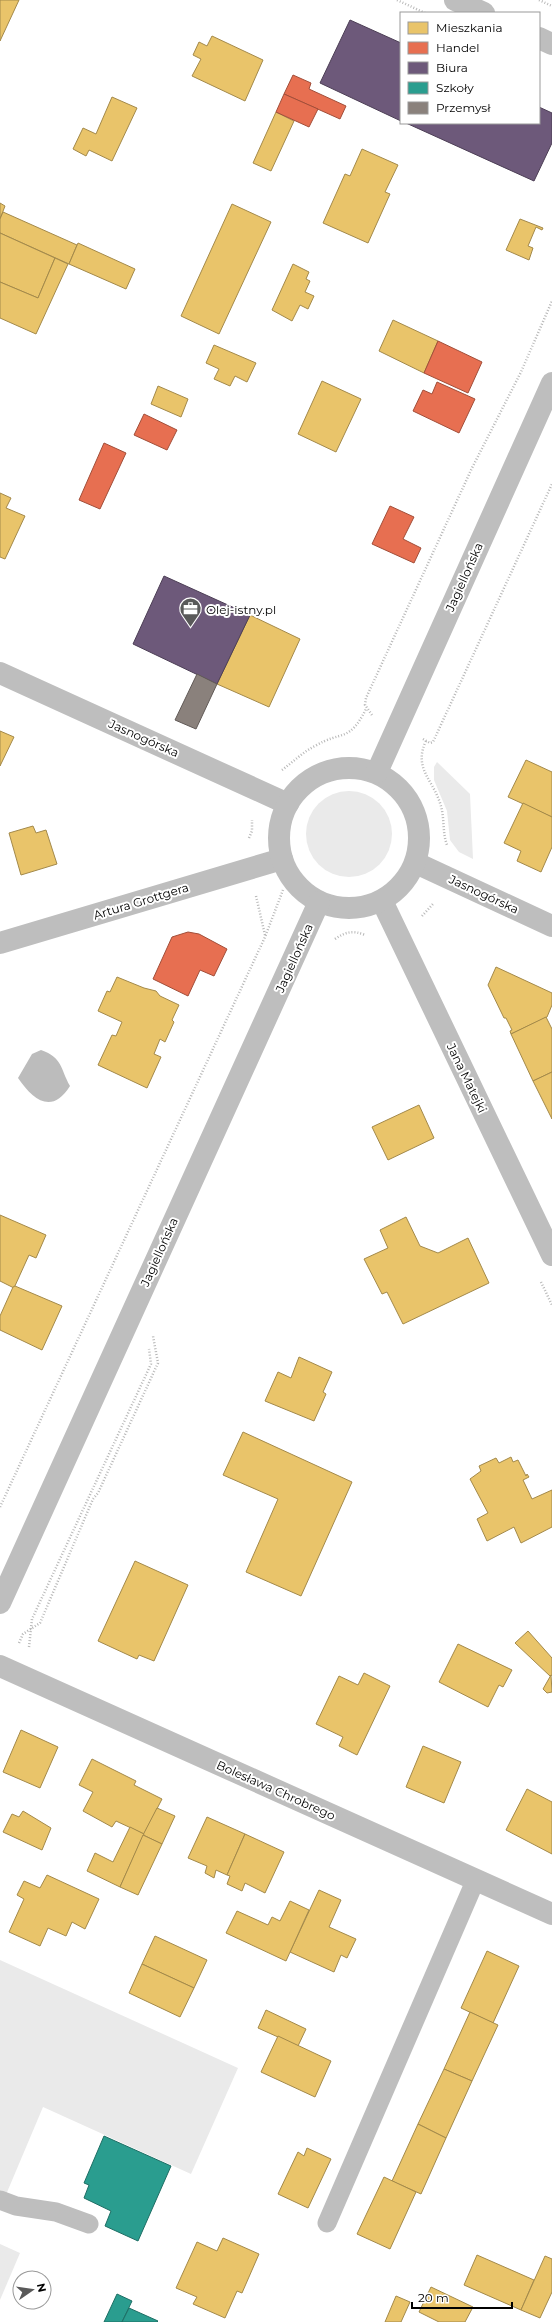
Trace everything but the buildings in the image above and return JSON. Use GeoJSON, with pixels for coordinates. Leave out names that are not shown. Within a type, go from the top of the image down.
{"type":"FeatureCollection","features":[{"type":"Feature","properties":{"kind":"street"},"geometry":{"type":"LineString","coordinates":[[455,0],[482,12]]}},
{"type":"Feature","properties":{"kind":"street"},"geometry":{"type":"LineString","coordinates":[[540,38],[552,44]]}},
{"type":"Feature","properties":{"kind":"street","name":"Jagiellońska"},"geometry":{"type":"LineString","coordinates":[[377,772],[552,383]]}},
{"type":"Feature","properties":{"kind":"street","name":"Jasnogórska"},"geometry":{"type":"LineString","coordinates":[[0,673],[288,804]]}},
{"type":"Feature","properties":{"kind":"street"},"geometry":{"type":"LineString","coordinates":[[356,767],[377,772],[395,783],[414,808],[419,827],[420,844],[416,863],[398,890],[382,901],[350,909],[319,902],[295,883],[285,866],[279,834],[281,815],[300,788],[312,778],[337,768],[356,767]]}},
{"type":"Feature","properties":{"kind":"street","name":"Jasnogórska"},"geometry":{"type":"LineString","coordinates":[[416,863],[552,926]]}},
{"type":"Feature","properties":{"kind":"street","name":"Artura Grottgera"},"geometry":{"type":"LineString","coordinates":[[0,943],[285,866]]}},
{"type":"Feature","properties":{"kind":"street","name":"Jana Matejki"},"geometry":{"type":"LineString","coordinates":[[382,901],[552,1255]]}},
{"type":"Feature","properties":{"kind":"street","name":"Jagiellońska"},"geometry":{"type":"LineString","coordinates":[[0,1603],[319,902]]}},
{"type":"Feature","properties":{"kind":"street","name":"Bolesława Chrobrego"},"geometry":{"type":"LineString","coordinates":[[4,1668],[552,1914]]}},
{"type":"Feature","properties":{"kind":"lane"},"geometry":{"type":"LineString","coordinates":[[327,2223],[476,1880]]}},
{"type":"Feature","properties":{"kind":"lane"},"geometry":{"type":"LineString","coordinates":[[0,2200],[16,2206],[56,2212],[89,2224]]}},
{"type":"Feature","properties":{"kind":"path"},"geometry":{"type":"LineString","coordinates":[[397,0],[423,12]]}},
{"type":"Feature","properties":{"kind":"path"},"geometry":{"type":"LineString","coordinates":[[539,0],[552,6]]}},
{"type":"Feature","properties":{"kind":"path"},"geometry":{"type":"LineString","coordinates":[[276,774],[316,745],[349,733],[360,721],[366,709],[366,698],[472,468],[521,372],[552,301]]}},
{"type":"Feature","properties":{"kind":"path"},"geometry":{"type":"LineString","coordinates":[[418,736],[430,743],[433,742],[552,484]]}},
{"type":"Feature","properties":{"kind":"path"},"geometry":{"type":"LineString","coordinates":[[366,709],[374,716]]}},
{"type":"Feature","properties":{"kind":"path"},"geometry":{"type":"LineString","coordinates":[[426,741],[421,751],[422,764],[425,775],[434,788],[441,804],[444,819],[444,836],[449,849]]}},
{"type":"Feature","properties":{"kind":"path"},"geometry":{"type":"LineString","coordinates":[[0,1507],[265,937],[285,866]]}},
{"type":"Feature","properties":{"kind":"path"},"geometry":{"type":"LineString","coordinates":[[421,919],[430,906],[437,901],[448,900],[457,903],[464,885]]}},
{"type":"Feature","properties":{"kind":"path"},"geometry":{"type":"LineString","coordinates":[[332,940],[342,934],[355,931],[371,938]]}},
{"type":"Feature","properties":{"kind":"path"},"geometry":{"type":"LineString","coordinates":[[538,1276],[552,1305]]}},
{"type":"Feature","properties":{"kind":"path"},"geometry":{"type":"LineString","coordinates":[[4,1668],[23,1634],[40,1623],[93,1499],[98,1494],[158,1363],[153,1332]]}},
{"type":"Feature","properties":{"kind":"path"},"geometry":{"type":"LineString","coordinates":[[28,1679],[37,1653],[29,1648],[33,1627],[32,1619],[150,1364],[148,1342]]}},
{"type":"Feature","properties":{"kind":"shaded area"},"geometry":{"type":"Polygon","coordinates":[[[437,762],[470,794],[473,859],[459,852],[450,840],[447,811],[434,780],[434,767],[437,762]]]}},
{"type":"Feature","properties":{"kind":"shaded area"},"geometry":{"type":"Polygon","coordinates":[[[349,791],[365,794],[373,798],[385,810],[389,818],[392,834],[389,850],[385,858],[373,870],[365,874],[349,877],[333,874],[325,870],[313,858],[309,850],[306,834],[309,818],[313,810],[325,798],[333,794],[349,791]]]}},
{"type":"Feature","properties":{"kind":"shaded area"},"geometry":{"type":"Polygon","coordinates":[[[41,1050],[53,1056],[57,1060],[70,1086],[63,1095],[50,1102],[36,1098],[18,1078],[32,1054],[41,1050]]]}},
{"type":"Feature","properties":{"kind":"shaded area"},"geometry":{"type":"Polygon","coordinates":[[[0,1960],[238,2068],[191,2174],[43,2107],[5,2197],[0,2195],[0,1960]]]}},
{"type":"Feature","properties":{"kind":"shaded area"},"geometry":{"type":"Polygon","coordinates":[[[0,2244],[20,2253],[0,2300],[0,2244]]]}},
{"type":"Feature","properties":{"kind":"place","name":"Olej-istny.pl"},"geometry":{"type":"Point","coordinates":[191,628]}}]}
